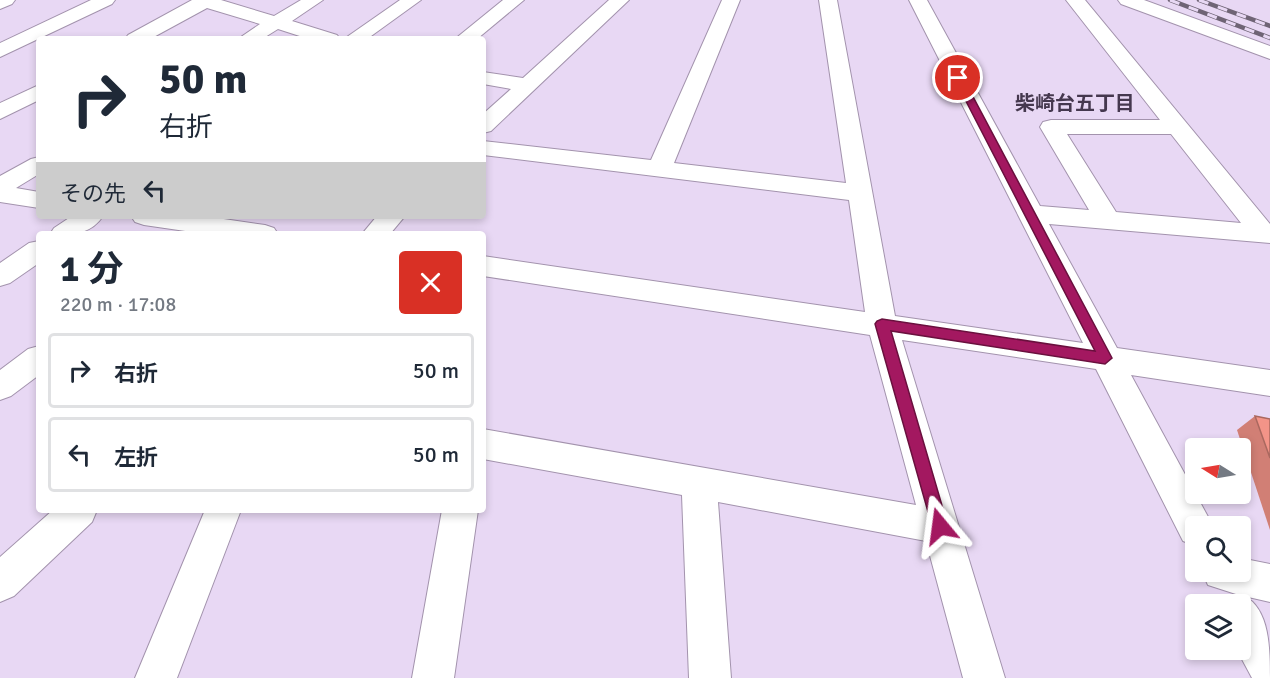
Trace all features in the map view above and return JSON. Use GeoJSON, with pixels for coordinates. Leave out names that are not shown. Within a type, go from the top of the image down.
{"type":"FeatureCollection","features":[{"type":"Feature","properties":{"kind":"street"},"geometry":{"type":"LineString","coordinates":[[0,3],[6,0]]}},
{"type":"Feature","properties":{"kind":"street"},"geometry":{"type":"LineString","coordinates":[[0,51],[106,0]]}},
{"type":"Feature","properties":{"kind":"street"},"geometry":{"type":"LineString","coordinates":[[140,36],[205,0],[320,36]]}},
{"type":"Feature","properties":{"kind":"street"},"geometry":{"type":"LineString","coordinates":[[254,36],[314,0]]}},
{"type":"Feature","properties":{"kind":"street"},"geometry":{"type":"LineString","coordinates":[[358,36],[412,0]]}},
{"type":"Feature","properties":{"kind":"street"},"geometry":{"type":"LineString","coordinates":[[469,36],[515,0]]}},
{"type":"Feature","properties":{"kind":"street"},"geometry":{"type":"LineString","coordinates":[[486,123],[620,0]]}},
{"type":"Feature","properties":{"kind":"street"},"geometry":{"type":"LineString","coordinates":[[659,169],[731,0]]}},
{"type":"Feature","properties":{"kind":"street"},"geometry":{"type":"LineString","coordinates":[[828,0],[882,324],[984,678]]}},
{"type":"Feature","properties":{"kind":"street"},"geometry":{"type":"LineString","coordinates":[[918,0],[1189,516]]}},
{"type":"Feature","properties":{"kind":"street"},"geometry":{"type":"LineString","coordinates":[[1075,0],[1267,234]]}},
{"type":"Feature","properties":{"kind":"street"},"geometry":{"type":"LineString","coordinates":[[1126,0],[1268,53]]}},
{"type":"Feature","properties":{"kind":"street"},"geometry":{"type":"LineString","coordinates":[[486,78],[529,85]]}},
{"type":"Feature","properties":{"kind":"street"},"geometry":{"type":"LineString","coordinates":[[0,112],[36,93]]}},
{"type":"Feature","properties":{"kind":"street"},"geometry":{"type":"LineString","coordinates":[[1108,221],[1051,127],[1178,127]]}},
{"type":"Feature","properties":{"kind":"street"},"geometry":{"type":"LineString","coordinates":[[486,148],[861,193]]}},
{"type":"Feature","properties":{"kind":"street"},"geometry":{"type":"LineString","coordinates":[[0,187],[36,166]]}},
{"type":"Feature","properties":{"kind":"street"},"geometry":{"type":"LineString","coordinates":[[0,194],[36,200]]}},
{"type":"Feature","properties":{"kind":"street"},"geometry":{"type":"LineString","coordinates":[[1030,214],[1267,234]]}},
{"type":"Feature","properties":{"kind":"street"},"geometry":{"type":"LineString","coordinates":[[68,231],[86,219]]}},
{"type":"Feature","properties":{"kind":"street"},"geometry":{"type":"LineString","coordinates":[[167,219],[248,231]]}},
{"type":"Feature","properties":{"kind":"street"},"geometry":{"type":"LineString","coordinates":[[378,231],[389,219]]}},
{"type":"Feature","properties":{"kind":"street"},"geometry":{"type":"LineString","coordinates":[[0,276],[36,252]]}},
{"type":"Feature","properties":{"kind":"street"},"geometry":{"type":"LineString","coordinates":[[486,266],[1270,383]]}},
{"type":"Feature","properties":{"kind":"street"},"geometry":{"type":"LineString","coordinates":[[0,387],[36,360]]}},
{"type":"Feature","properties":{"kind":"street"},"geometry":{"type":"LineString","coordinates":[[486,445],[940,526]]}},
{"type":"Feature","properties":{"kind":"street"},"geometry":{"type":"LineString","coordinates":[[699,481],[710,678]]}},
{"type":"Feature","properties":{"kind":"street"},"geometry":{"type":"LineString","coordinates":[[0,583],[75,513]]}},
{"type":"Feature","properties":{"kind":"street"},"geometry":{"type":"LineString","coordinates":[[156,678],[222,513]]}},
{"type":"Feature","properties":{"kind":"street"},"geometry":{"type":"LineString","coordinates":[[433,678],[460,513]]}},
{"type":"Feature","properties":{"kind":"street"},"geometry":{"type":"LineString","coordinates":[[1251,579],[1270,583]]}},
{"type":"Feature","properties":{"kind":"street"},"geometry":{"type":"LineString","coordinates":[[1251,634],[1270,669]]}},
{"type":"Feature","properties":{"kind":"building"},"geometry":{"type":"Polygon","coordinates":[[[1255,416],[1270,419],[1270,458],[1255,416]]]}},
{"type":"Feature","properties":{"kind":"railway"},"geometry":{"type":"LineString","coordinates":[[1170,0],[1270,38]]}},
{"type":"Feature","properties":{"kind":"railway"},"geometry":{"type":"LineString","coordinates":[[1199,0],[1270,26]]}},
{"type":"Feature","properties":{"kind":"district","name":"柴崎台五丁目"},"geometry":{"type":"Point","coordinates":[1075,103]}},
{"type":"Feature","properties":{"kind":"route"},"geometry":{"type":"LineString","coordinates":[[940,526],[882,324],[1105,358],[958,78]]}}]}
